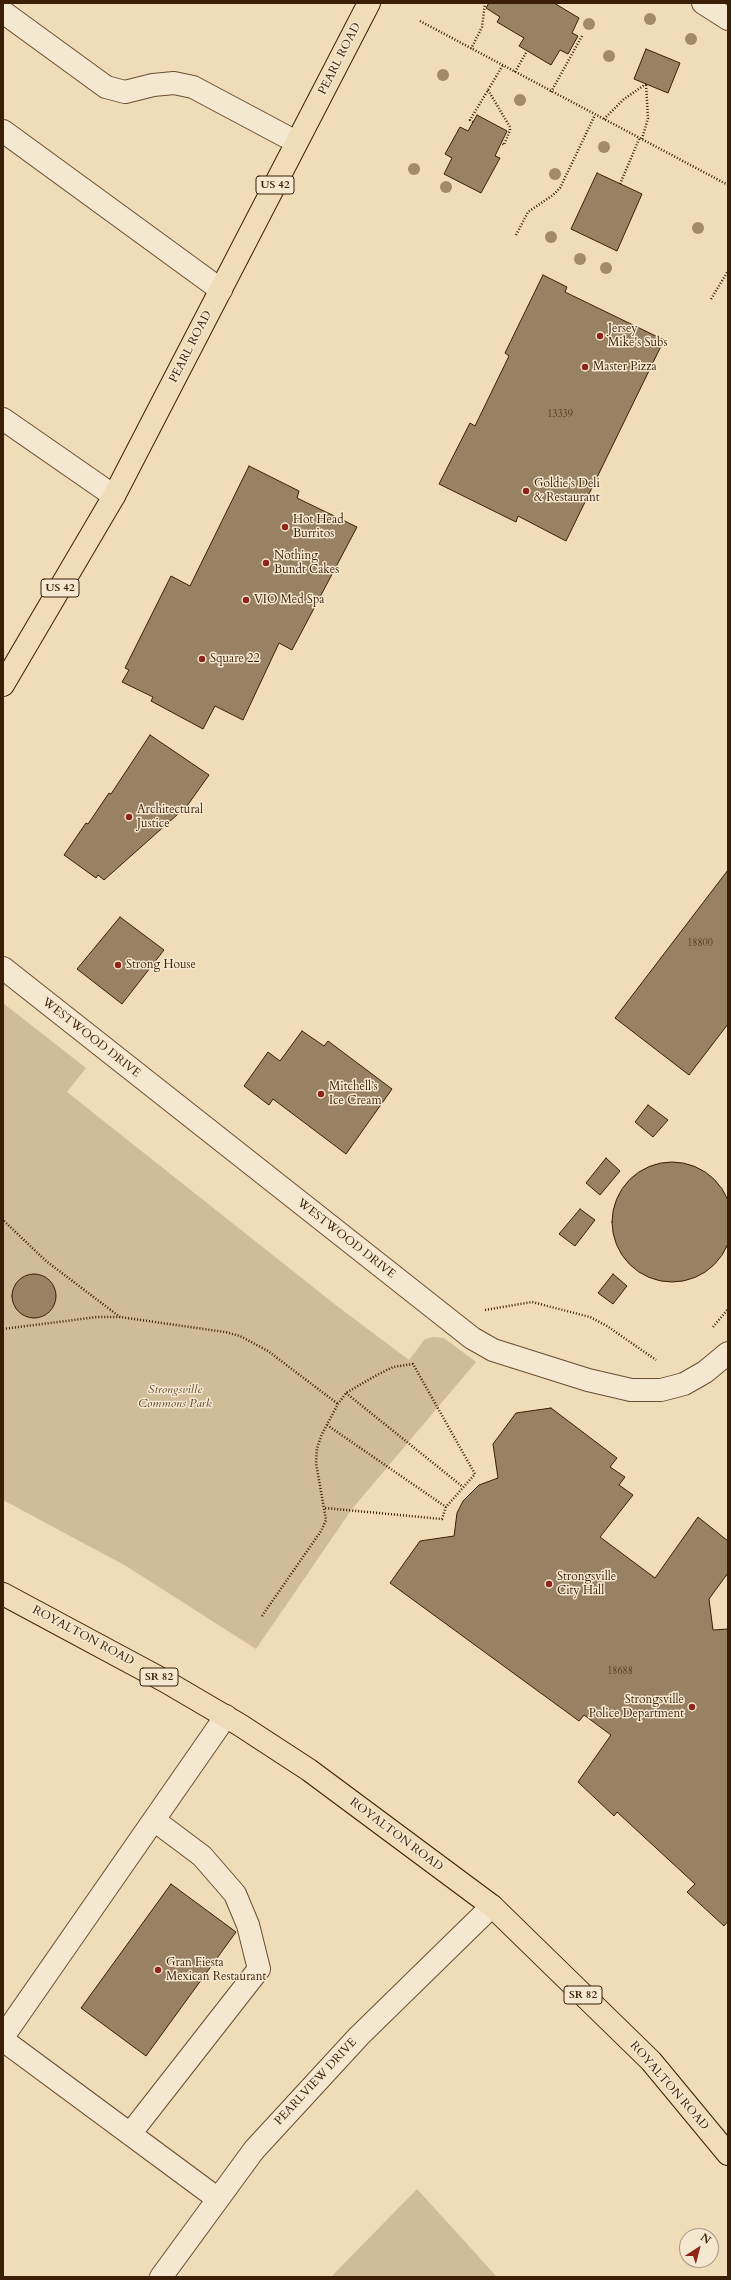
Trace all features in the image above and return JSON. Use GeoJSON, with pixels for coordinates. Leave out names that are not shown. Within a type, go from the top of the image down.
{"type":"FeatureCollection","features":[{"type":"Feature","properties":{"kind":"main road","name":"PEARL ROAD"},"geometry":{"type":"LineString","coordinates":[[3,685],[114,496],[369,3]]}},
{"type":"Feature","properties":{"kind":"main road","name":"ROYALTON ROAD"},"geometry":{"type":"LineString","coordinates":[[3,1594],[165,1681],[226,1716],[309,1770],[492,1906],[651,2062],[728,2154]]}},
{"type":"Feature","properties":{"kind":"street"},"geometry":{"type":"LineString","coordinates":[[703,3],[728,19]]}},
{"type":"Feature","properties":{"kind":"street"},"geometry":{"type":"LineString","coordinates":[[3,12],[106,87],[125,92],[153,85],[174,83],[193,87],[285,136]]}},
{"type":"Feature","properties":{"kind":"street"},"geometry":{"type":"LineString","coordinates":[[3,131],[221,290]]}},
{"type":"Feature","properties":{"kind":"street"},"geometry":{"type":"LineString","coordinates":[[3,419],[114,496]]}},
{"type":"Feature","properties":{"kind":"street","name":"WESTWOOD DRIVE"},"geometry":{"type":"LineString","coordinates":[[3,968],[472,1338],[488,1347],[580,1378],[630,1390],[661,1390],[684,1384],[706,1372],[728,1353]]}},
{"type":"Feature","properties":{"kind":"street"},"geometry":{"type":"LineString","coordinates":[[3,2037],[226,1716]]}},
{"type":"Feature","properties":{"kind":"street"},"geometry":{"type":"LineString","coordinates":[[130,2134],[258,1969],[248,1924],[235,1894],[202,1856],[154,1820]]}},
{"type":"Feature","properties":{"kind":"street","name":"PEARLVIEW DRIVE"},"geometry":{"type":"LineString","coordinates":[[161,2277],[254,2150],[359,2036],[492,1906]]}},
{"type":"Feature","properties":{"kind":"street"},"geometry":{"type":"LineString","coordinates":[[3,2040],[218,2199]]}},
{"type":"Feature","properties":{"kind":"path"},"geometry":{"type":"LineString","coordinates":[[471,49],[482,27],[485,3]]}},
{"type":"Feature","properties":{"kind":"path"},"geometry":{"type":"LineString","coordinates":[[420,21],[728,185]]}},
{"type":"Feature","properties":{"kind":"path"},"geometry":{"type":"LineString","coordinates":[[551,92],[582,36]]}},
{"type":"Feature","properties":{"kind":"path"},"geometry":{"type":"LineString","coordinates":[[515,72],[527,51]]}},
{"type":"Feature","properties":{"kind":"path"},"geometry":{"type":"LineString","coordinates":[[473,122],[470,120],[503,65]]}},
{"type":"Feature","properties":{"kind":"path"},"geometry":{"type":"LineString","coordinates":[[604,119],[624,99],[646,84],[648,118],[641,138],[620,184]]}},
{"type":"Feature","properties":{"kind":"path"},"geometry":{"type":"LineString","coordinates":[[488,90],[510,127],[504,145],[501,143]]}},
{"type":"Feature","properties":{"kind":"path"},"geometry":{"type":"LineString","coordinates":[[516,235],[528,212],[549,198],[560,188],[595,115]]}},
{"type":"Feature","properties":{"kind":"path"},"geometry":{"type":"LineString","coordinates":[[712,299],[728,271]]}},
{"type":"Feature","properties":{"kind":"path"},"geometry":{"type":"LineString","coordinates":[[3,1221],[46,1261],[120,1317]]}},
{"type":"Feature","properties":{"kind":"path"},"geometry":{"type":"LineString","coordinates":[[478,1311],[532,1302],[590,1317],[608,1326],[659,1362]]}},
{"type":"Feature","properties":{"kind":"path"},"geometry":{"type":"LineString","coordinates":[[708,1332],[728,1309]]}},
{"type":"Feature","properties":{"kind":"path"},"geometry":{"type":"LineString","coordinates":[[3,1329],[97,1317],[120,1317],[204,1328],[240,1336],[268,1352],[338,1404]]}},
{"type":"Feature","properties":{"kind":"path"},"geometry":{"type":"LineString","coordinates":[[262,1616],[321,1531],[326,1520],[316,1463],[317,1448],[338,1404],[346,1393],[393,1367],[413,1364],[475,1474],[446,1507],[442,1519],[325,1508]]}},
{"type":"Feature","properties":{"kind":"path"},"geometry":{"type":"LineString","coordinates":[[346,1393],[462,1487]]}},
{"type":"Feature","properties":{"kind":"path"},"geometry":{"type":"LineString","coordinates":[[327,1425],[446,1507]]}},
{"type":"Feature","properties":{"kind":"green space","name":"Strongsville Commons Park"},"geometry":{"type":"Polygon","coordinates":[[[3,1003],[86,1068],[67,1092],[337,1306],[409,1360],[425,1339],[433,1337],[444,1338],[476,1362],[352,1509],[256,1649],[126,1566],[3,1500],[3,1003]]]}},
{"type":"Feature","properties":{"kind":"green space"},"geometry":{"type":"Polygon","coordinates":[[[417,2189],[497,2277],[331,2277],[417,2189]]]}},
{"type":"Feature","properties":{"kind":"building"},"geometry":{"type":"Polygon","coordinates":[[[489,3],[554,3],[579,18],[572,33],[578,36],[568,54],[560,50],[551,65],[519,46],[524,38],[497,22],[500,17],[486,8],[489,3]]]}},
{"type":"Feature","properties":{"kind":"building"},"geometry":{"type":"Polygon","coordinates":[[[646,49],[680,63],[668,93],[634,79],[646,49]]]}},
{"type":"Feature","properties":{"kind":"building"},"geometry":{"type":"Polygon","coordinates":[[[477,115],[507,131],[495,156],[500,158],[481,193],[444,174],[452,158],[445,154],[460,127],[468,131],[477,115]]]}},
{"type":"Feature","properties":{"kind":"building"},"geometry":{"type":"Polygon","coordinates":[[[597,173],[642,194],[617,251],[571,229],[597,173]]]}},
{"type":"Feature","properties":{"kind":"building"},"geometry":{"type":"Polygon","coordinates":[[[543,275],[567,287],[565,292],[664,340],[566,541],[518,516],[516,522],[439,484],[470,423],[475,426],[509,356],[505,353],[543,275]]]}},
{"type":"Feature","properties":{"kind":"building"},"geometry":{"type":"Polygon","coordinates":[[[249,466],[299,491],[297,498],[357,527],[292,650],[279,643],[243,720],[215,706],[203,729],[151,701],[153,697],[122,682],[129,670],[125,668],[171,576],[190,586],[249,466]]]}},
{"type":"Feature","properties":{"kind":"building"},"geometry":{"type":"Polygon","coordinates":[[[150,735],[209,775],[187,806],[104,880],[98,875],[96,878],[64,855],[86,823],[88,824],[109,793],[111,794],[150,735]]]}},
{"type":"Feature","properties":{"kind":"building"},"geometry":{"type":"Polygon","coordinates":[[[728,870],[728,1024],[689,1075],[615,1018],[728,870]]]}},
{"type":"Feature","properties":{"kind":"building"},"geometry":{"type":"Polygon","coordinates":[[[120,917],[164,950],[122,1004],[77,969],[120,917]]]}},
{"type":"Feature","properties":{"kind":"building","name":"Mitchell’s Ice Cream"},"geometry":{"type":"Polygon","coordinates":[[[302,1031],[324,1046],[328,1041],[392,1089],[346,1154],[273,1099],[269,1105],[244,1086],[268,1052],[280,1061],[302,1031]]]}},
{"type":"Feature","properties":{"kind":"building"},"geometry":{"type":"Polygon","coordinates":[[[648,1105],[668,1120],[653,1137],[635,1122],[648,1105]]]}},
{"type":"Feature","properties":{"kind":"building"},"geometry":{"type":"Polygon","coordinates":[[[606,1158],[620,1171],[600,1195],[586,1183],[606,1158]]]}},
{"type":"Feature","properties":{"kind":"building"},"geometry":{"type":"Polygon","coordinates":[[[672,1162],[684,1163],[695,1167],[705,1172],[714,1180],[722,1189],[727,1199],[731,1210],[731,1234],[727,1245],[722,1255],[714,1264],[705,1272],[695,1277],[684,1281],[672,1282],[660,1281],[649,1277],[639,1272],[630,1264],[622,1255],[617,1245],[613,1234],[612,1222],[613,1210],[617,1199],[622,1189],[630,1180],[639,1172],[649,1167],[660,1163],[672,1162]]]}},
{"type":"Feature","properties":{"kind":"building"},"geometry":{"type":"Polygon","coordinates":[[[580,1209],[595,1220],[575,1246],[559,1234],[580,1209]]]}},
{"type":"Feature","properties":{"kind":"building"},"geometry":{"type":"Polygon","coordinates":[[[30,1274],[38,1274],[50,1280],[56,1292],[56,1300],[50,1312],[38,1318],[30,1318],[18,1312],[12,1300],[12,1292],[18,1280],[30,1274]]]}},
{"type":"Feature","properties":{"kind":"building"},"geometry":{"type":"Polygon","coordinates":[[[613,1274],[627,1286],[613,1304],[598,1293],[613,1274]]]}},
{"type":"Feature","properties":{"kind":"building"},"geometry":{"type":"Polygon","coordinates":[[[551,1408],[617,1458],[610,1467],[625,1477],[619,1485],[633,1495],[600,1537],[655,1578],[698,1517],[728,1541],[728,1573],[709,1599],[713,1630],[728,1629],[728,1921],[724,1926],[687,1892],[695,1884],[617,1812],[614,1816],[578,1782],[611,1735],[584,1715],[579,1721],[390,1583],[420,1541],[454,1536],[457,1513],[463,1501],[479,1485],[498,1478],[493,1444],[516,1413],[551,1408]]]}},
{"type":"Feature","properties":{"kind":"building","name":"Gran Fiesta Mexican Restaurant"},"geometry":{"type":"Polygon","coordinates":[[[171,1884],[236,1932],[146,2056],[81,2008],[171,1884]]]}},
{"type":"Feature","properties":{"kind":"place","name":"Jersey Mike's Subs"},"geometry":{"type":"Point","coordinates":[600,336]}},
{"type":"Feature","properties":{"kind":"place","name":"Master Pizza"},"geometry":{"type":"Point","coordinates":[585,367]}},
{"type":"Feature","properties":{"kind":"place","name":"Goldie’s Deli & Restaurant"},"geometry":{"type":"Point","coordinates":[526,491]}},
{"type":"Feature","properties":{"kind":"place","name":"Hot Head Burritos"},"geometry":{"type":"Point","coordinates":[285,527]}},
{"type":"Feature","properties":{"kind":"place","name":"Nothing Bundt Cakes"},"geometry":{"type":"Point","coordinates":[266,563]}},
{"type":"Feature","properties":{"kind":"place","name":"VIO Med Spa"},"geometry":{"type":"Point","coordinates":[246,600]}},
{"type":"Feature","properties":{"kind":"place","name":"Square 22"},"geometry":{"type":"Point","coordinates":[202,659]}},
{"type":"Feature","properties":{"kind":"place","name":"Architectural Justice"},"geometry":{"type":"Point","coordinates":[129,817]}},
{"type":"Feature","properties":{"kind":"place","name":"Strong House"},"geometry":{"type":"Point","coordinates":[118,965]}},
{"type":"Feature","properties":{"kind":"place","name":"Mitchell’s Ice Cream"},"geometry":{"type":"Point","coordinates":[321,1094]}},
{"type":"Feature","properties":{"kind":"place","name":"Strongsville City Hall"},"geometry":{"type":"Point","coordinates":[549,1584]}},
{"type":"Feature","properties":{"kind":"place","name":"Strongsville Police Department"},"geometry":{"type":"Point","coordinates":[692,1707]}},
{"type":"Feature","properties":{"kind":"place","name":"Gran Fiesta Mexican Restaurant"},"geometry":{"type":"Point","coordinates":[158,1970]}}]}
